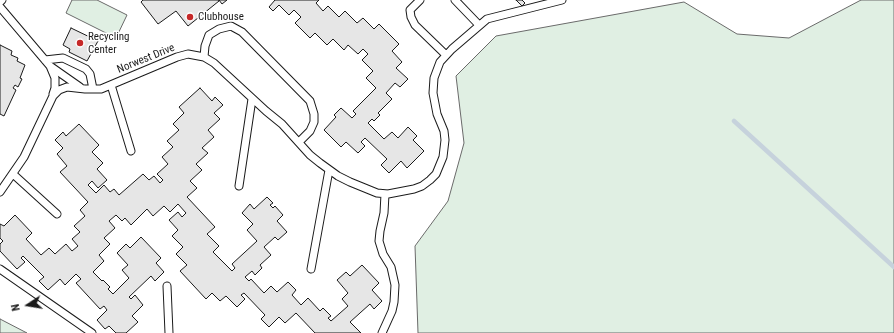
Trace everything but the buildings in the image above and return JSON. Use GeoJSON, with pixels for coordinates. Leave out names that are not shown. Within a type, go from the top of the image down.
{"type":"FeatureCollection","features":[{"type":"Feature","properties":{"kind":"lane"},"geometry":{"type":"LineString","coordinates":[[420,0],[410,10],[411,17],[415,25],[446,55]]}},
{"type":"Feature","properties":{"kind":"lane"},"geometry":{"type":"LineString","coordinates":[[455,0],[479,25]]}},
{"type":"Feature","properties":{"kind":"lane"},"geometry":{"type":"LineString","coordinates":[[299,142],[310,131],[314,122],[314,114],[310,101],[242,32],[231,26],[219,29],[209,35],[205,46],[204,57],[214,63],[252,99],[282,124],[310,155],[329,170],[350,182],[372,192],[385,194],[414,189],[422,186],[430,180],[440,166],[443,158],[445,140],[444,131],[435,109],[433,83],[437,67],[446,55],[479,25],[492,17],[562,0]]}},
{"type":"Feature","properties":{"kind":"lane"},"geometry":{"type":"LineString","coordinates":[[0,7],[50,66],[56,83],[52,96],[24,157],[0,192]]}},
{"type":"Feature","properties":{"kind":"lane","name":"Norwest Drive"},"geometry":{"type":"LineString","coordinates":[[52,96],[64,88],[102,89],[182,55],[196,55],[204,57]]}},
{"type":"Feature","properties":{"kind":"lane"},"geometry":{"type":"LineString","coordinates":[[45,60],[63,58],[86,68],[90,74],[93,89]]}},
{"type":"Feature","properties":{"kind":"lane"},"geometry":{"type":"LineString","coordinates":[[50,66],[76,85],[85,89]]}},
{"type":"Feature","properties":{"kind":"lane"},"geometry":{"type":"LineString","coordinates":[[110,85],[131,151]]}},
{"type":"Feature","properties":{"kind":"lane"},"geometry":{"type":"LineString","coordinates":[[239,186],[252,99]]}},
{"type":"Feature","properties":{"kind":"lane"},"geometry":{"type":"LineString","coordinates":[[311,269],[329,170]]}},
{"type":"Feature","properties":{"kind":"lane"},"geometry":{"type":"LineString","coordinates":[[13,174],[57,214]]}},
{"type":"Feature","properties":{"kind":"lane"},"geometry":{"type":"LineString","coordinates":[[382,333],[392,311],[395,285],[391,267],[383,254],[379,240],[384,213],[385,194]]}},
{"type":"Feature","properties":{"kind":"lane"},"geometry":{"type":"LineString","coordinates":[[0,269],[92,333]]}},
{"type":"Feature","properties":{"kind":"lane"},"geometry":{"type":"LineString","coordinates":[[167,286],[169,333]]}},
{"type":"Feature","properties":{"kind":"green space"},"geometry":{"type":"Polygon","coordinates":[[[72,0],[97,0],[127,15],[116,38],[66,13],[72,0]]]}},
{"type":"Feature","properties":{"kind":"green space"},"geometry":{"type":"Polygon","coordinates":[[[861,0],[894,0],[894,333],[418,333],[415,246],[448,201],[464,143],[456,76],[496,36],[684,2],[737,34],[789,38],[861,0]]]}},
{"type":"Feature","properties":{"kind":"green space"},"geometry":{"type":"Polygon","coordinates":[[[0,319],[27,333],[0,333],[0,319]]]}},
{"type":"Feature","properties":{"kind":"waterway"},"geometry":{"type":"LineString","coordinates":[[734,121],[894,267]]}},
{"type":"Feature","properties":{"kind":"place","name":"Clubhouse"},"geometry":{"type":"Point","coordinates":[190,17]}},
{"type":"Feature","properties":{"kind":"place","name":"Recycling Center"},"geometry":{"type":"Point","coordinates":[80,43]}}]}
